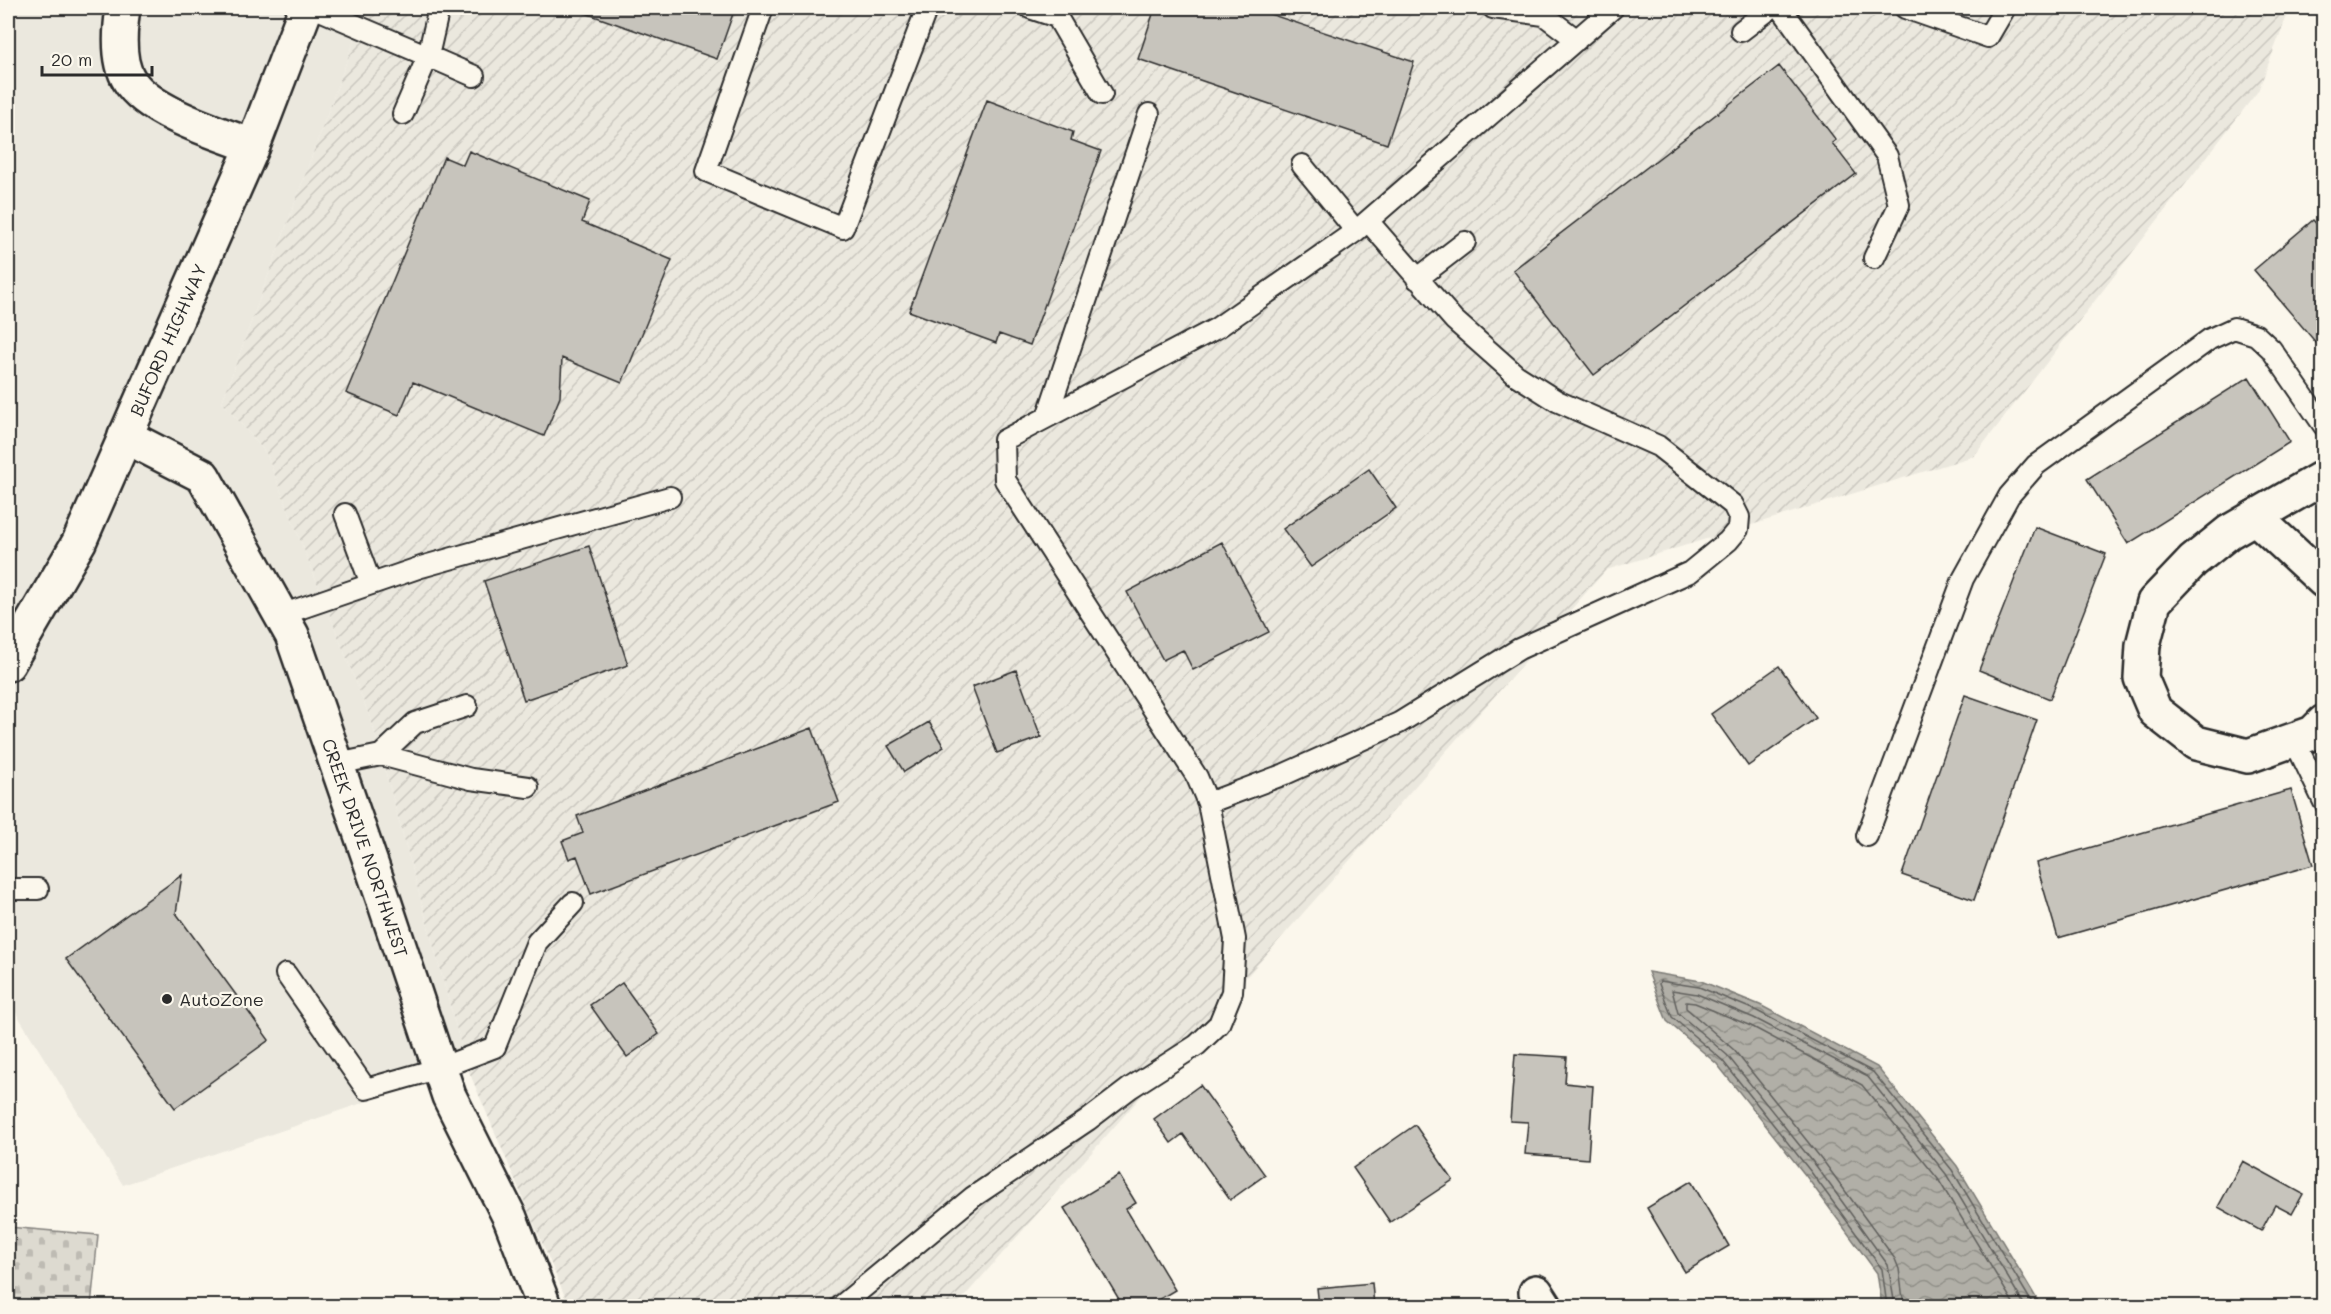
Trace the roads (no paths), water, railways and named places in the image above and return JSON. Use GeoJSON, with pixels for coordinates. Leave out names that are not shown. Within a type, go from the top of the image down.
{"type":"FeatureCollection","features":[{"type":"Feature","properties":{"kind":"street"},"geometry":{"type":"LineString","coordinates":[[123,8],[119,40],[129,80],[162,110],[253,146]]}},
{"type":"Feature","properties":{"kind":"street","name":"BUFORD HIGHWAY"},"geometry":{"type":"LineString","coordinates":[[8,664],[79,542],[253,146],[306,8]]}},
{"type":"Feature","properties":{"kind":"street","name":"CREEK DRIVE NORTHWEST"},"geometry":{"type":"LineString","coordinates":[[125,436],[203,476],[292,635],[448,1096],[510,1218],[544,1306]]}},
{"type":"Feature","properties":{"kind":"street"},"geometry":{"type":"LineString","coordinates":[[2324,477],[2229,532],[2193,561],[2154,602],[2143,645],[2141,678],[2155,711],[2196,742],[2248,756],[2313,733],[2324,722]]}},
{"type":"Feature","properties":{"kind":"street"},"geometry":{"type":"LineString","coordinates":[[2255,517],[2324,580]]}},
{"type":"Feature","properties":{"kind":"lane"},"geometry":{"type":"LineString","coordinates":[[315,8],[474,76]]}},
{"type":"Feature","properties":{"kind":"lane"},"geometry":{"type":"LineString","coordinates":[[403,114],[428,56],[439,8]]}},
{"type":"Feature","properties":{"kind":"lane"},"geometry":{"type":"LineString","coordinates":[[763,8],[706,171],[843,228],[927,8]]}},
{"type":"Feature","properties":{"kind":"lane"},"geometry":{"type":"LineString","coordinates":[[1030,8],[1058,12],[1102,94]]}},
{"type":"Feature","properties":{"kind":"lane"},"geometry":{"type":"LineString","coordinates":[[1494,8],[1546,11],[1577,40]]}},
{"type":"Feature","properties":{"kind":"lane"},"geometry":{"type":"LineString","coordinates":[[841,1306],[974,1197],[1088,1120],[1130,1088],[1197,1045],[1219,1024],[1232,992],[1235,939],[1208,803],[1197,777],[1005,480],[1004,440],[1217,328],[1362,226],[1613,8]]}},
{"type":"Feature","properties":{"kind":"lane"},"geometry":{"type":"LineString","coordinates":[[1741,31],[1771,8]]}},
{"type":"Feature","properties":{"kind":"lane"},"geometry":{"type":"LineString","coordinates":[[1781,8],[1887,156],[1899,205],[1874,258]]}},
{"type":"Feature","properties":{"kind":"lane"},"geometry":{"type":"LineString","coordinates":[[1905,8],[1988,37],[2005,8]]}},
{"type":"Feature","properties":{"kind":"lane"},"geometry":{"type":"LineString","coordinates":[[1047,417],[1149,114]]}},
{"type":"Feature","properties":{"kind":"lane"},"geometry":{"type":"LineString","coordinates":[[1208,803],[1285,774],[1399,723],[1536,640],[1690,572],[1728,542],[1738,530],[1739,517],[1733,505],[1692,470],[1658,446],[1557,401],[1516,375],[1479,344],[1302,165]]}},
{"type":"Feature","properties":{"kind":"lane"},"geometry":{"type":"LineString","coordinates":[[1417,279],[1465,242]]}},
{"type":"Feature","properties":{"kind":"lane"},"geometry":{"type":"LineString","coordinates":[[1867,836],[1963,579],[2009,496],[2036,465],[2210,339],[2234,328],[2256,335],[2271,349],[2324,426]]}},
{"type":"Feature","properties":{"kind":"lane"},"geometry":{"type":"LineString","coordinates":[[281,615],[421,567],[670,497]]}},
{"type":"Feature","properties":{"kind":"lane"},"geometry":{"type":"LineString","coordinates":[[345,514],[371,584]]}},
{"type":"Feature","properties":{"kind":"lane"},"geometry":{"type":"LineString","coordinates":[[381,755],[415,723],[466,706]]}},
{"type":"Feature","properties":{"kind":"lane"},"geometry":{"type":"LineString","coordinates":[[2294,740],[2324,802]]}},
{"type":"Feature","properties":{"kind":"lane"},"geometry":{"type":"LineString","coordinates":[[336,764],[381,755],[471,779],[528,787]]}},
{"type":"Feature","properties":{"kind":"lane"},"geometry":{"type":"LineString","coordinates":[[8,889],[38,889]]}},
{"type":"Feature","properties":{"kind":"lane"},"geometry":{"type":"LineString","coordinates":[[286,974],[366,1089],[440,1068],[495,1047],[537,942],[573,903]]}},
{"type":"Feature","properties":{"kind":"water"},"geometry":{"type":"Polygon","coordinates":[[[1648,972],[1701,981],[1760,1005],[1877,1067],[1957,1166],[2041,1306],[1882,1306],[1877,1273],[1806,1176],[1717,1064],[1667,1021],[1648,972]]]}},
{"type":"Feature","properties":{"kind":"railway"},"geometry":{"type":"LineString","coordinates":[[8,18],[13,8]]}},
{"type":"Feature","properties":{"kind":"place","name":"AutoZone"},"geometry":{"type":"Point","coordinates":[167,999]}}]}
